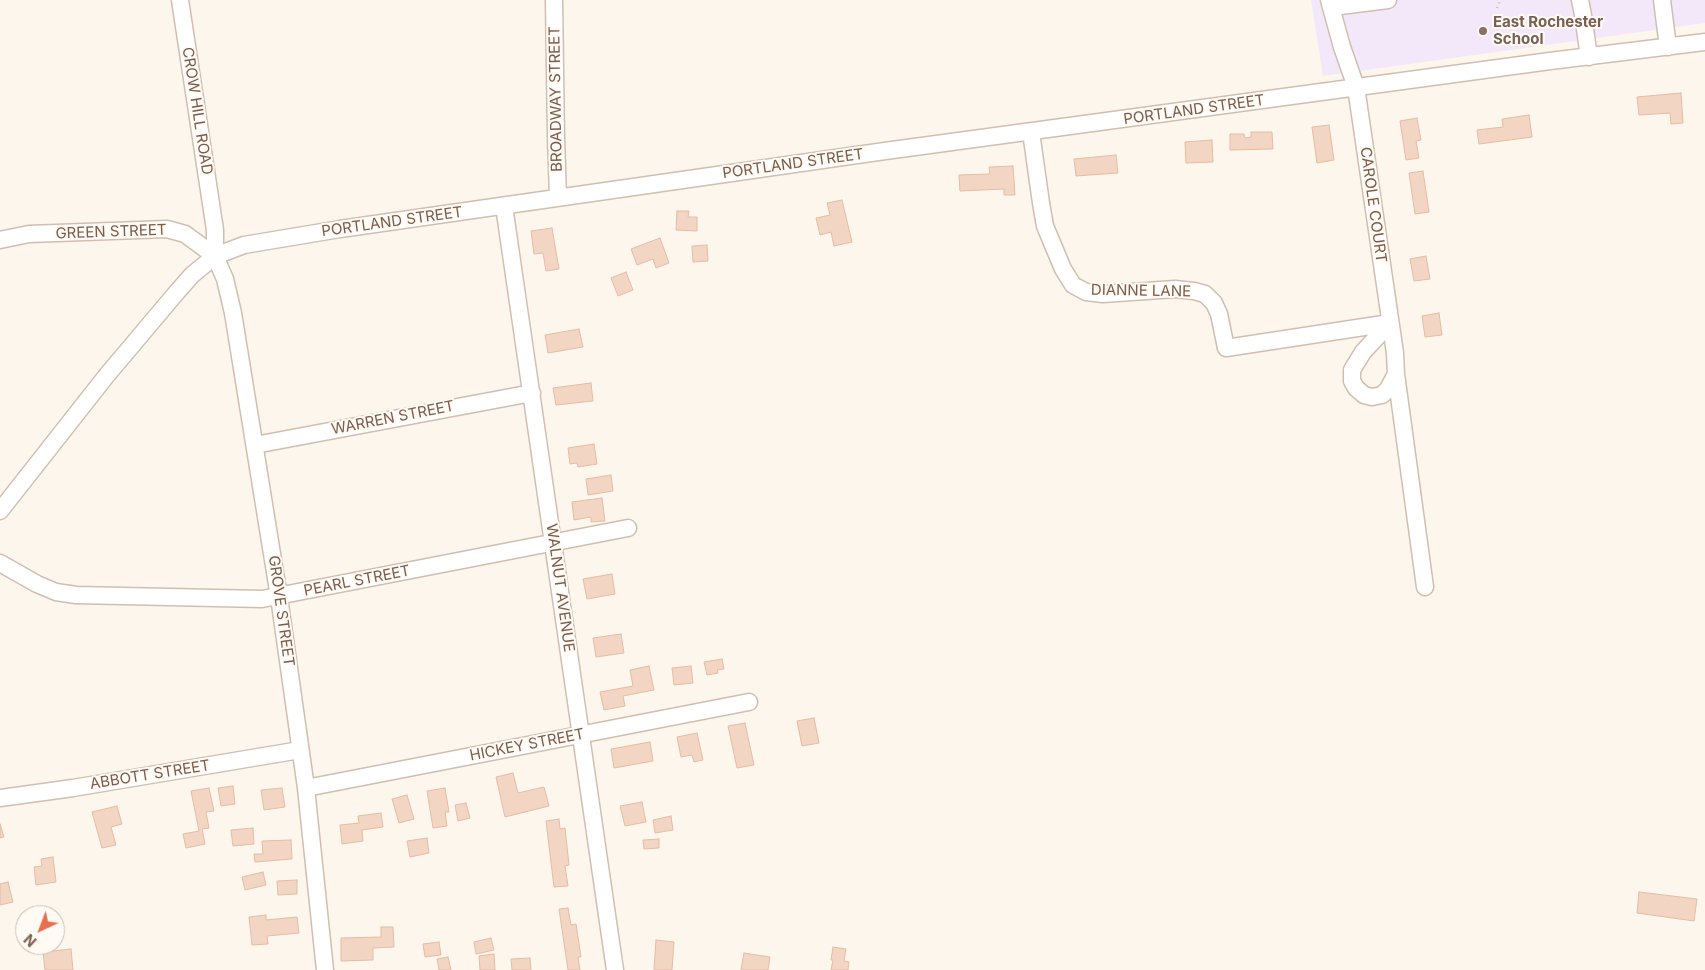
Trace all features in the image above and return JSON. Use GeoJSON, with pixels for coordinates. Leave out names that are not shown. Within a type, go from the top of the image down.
{"type":"FeatureCollection","features":[{"type":"Feature","properties":{"kind":"street","name":"CROW HILL ROAD"},"geometry":{"type":"LineString","coordinates":[[180,0],[213,222],[216,256]]}},
{"type":"Feature","properties":{"kind":"street","name":"BROADWAY STREET"},"geometry":{"type":"LineString","coordinates":[[554,0],[558,198]]}},
{"type":"Feature","properties":{"kind":"street"},"geometry":{"type":"LineString","coordinates":[[1330,4],[1388,0]]}},
{"type":"Feature","properties":{"kind":"street"},"geometry":{"type":"LineString","coordinates":[[1580,0],[1589,57]]}},
{"type":"Feature","properties":{"kind":"street"},"geometry":{"type":"LineString","coordinates":[[1662,0],[1668,47]]}},
{"type":"Feature","properties":{"kind":"street","name":"CAROLE COURT"},"geometry":{"type":"LineString","coordinates":[[1330,4],[1356,87],[1425,587]]}},
{"type":"Feature","properties":{"kind":"street","name":"PORTLAND STREET"},"geometry":{"type":"LineString","coordinates":[[0,511],[72,419],[192,275],[216,256],[244,245],[340,229],[885,150],[1705,42]]}},
{"type":"Feature","properties":{"kind":"street","name":"DIANNE LANE"},"geometry":{"type":"LineString","coordinates":[[1031,132],[1045,226],[1063,270],[1073,285],[1086,292],[1103,294],[1174,289],[1194,290],[1205,294],[1214,303],[1219,314],[1226,348],[1390,323]]}},
{"type":"Feature","properties":{"kind":"street","name":"WALNUT AVENUE"},"geometry":{"type":"LineString","coordinates":[[504,206],[615,970]]}},
{"type":"Feature","properties":{"kind":"street"},"geometry":{"type":"LineString","coordinates":[[185,234],[213,222]]}},
{"type":"Feature","properties":{"kind":"street","name":"GREEN STREET"},"geometry":{"type":"LineString","coordinates":[[0,240],[29,234],[154,228],[185,234],[216,256]]}},
{"type":"Feature","properties":{"kind":"street","name":"GROVE STREET"},"geometry":{"type":"LineString","coordinates":[[216,256],[225,278],[233,314],[279,597],[306,788],[325,970]]}},
{"type":"Feature","properties":{"kind":"street"},"geometry":{"type":"LineString","coordinates":[[1390,323],[1356,360],[1352,370],[1352,381],[1356,388],[1364,395],[1372,397],[1382,395],[1388,389],[1396,374]]}},
{"type":"Feature","properties":{"kind":"street","name":"WARREN STREET"},"geometry":{"type":"LineString","coordinates":[[255,445],[532,393]]}},
{"type":"Feature","properties":{"kind":"street","name":"PEARL STREET"},"geometry":{"type":"LineString","coordinates":[[0,563],[37,584],[56,592],[76,595],[262,599],[628,528]]}},
{"type":"Feature","properties":{"kind":"street","name":"HICKEY STREET"},"geometry":{"type":"LineString","coordinates":[[306,788],[749,702]]}},
{"type":"Feature","properties":{"kind":"street","name":"ABBOTT STREET"},"geometry":{"type":"LineString","coordinates":[[0,798],[300,750]]}},
{"type":"Feature","properties":{"kind":"path"},"geometry":{"type":"LineString","coordinates":[[1497,8],[1500,0]]}},
{"type":"Feature","properties":{"kind":"shaded area","name":"East Rochester School"},"geometry":{"type":"Polygon","coordinates":[[[1311,0],[1705,0],[1705,23],[1323,76],[1311,0]]]}},
{"type":"Feature","properties":{"kind":"building"},"geometry":{"type":"Polygon","coordinates":[[[1681,93],[1683,123],[1671,124],[1670,113],[1639,115],[1637,97],[1681,93]]]}},
{"type":"Feature","properties":{"kind":"building"},"geometry":{"type":"Polygon","coordinates":[[[1529,115],[1532,137],[1479,144],[1477,130],[1503,127],[1502,119],[1529,115]]]}},
{"type":"Feature","properties":{"kind":"building"},"geometry":{"type":"Polygon","coordinates":[[[1417,118],[1421,140],[1416,141],[1419,158],[1406,160],[1400,121],[1417,118]]]}},
{"type":"Feature","properties":{"kind":"building"},"geometry":{"type":"Polygon","coordinates":[[[1329,125],[1334,160],[1317,163],[1312,127],[1329,125]]]}},
{"type":"Feature","properties":{"kind":"building"},"geometry":{"type":"Polygon","coordinates":[[[1251,132],[1272,132],[1273,149],[1230,150],[1230,134],[1244,134],[1245,138],[1251,137],[1251,132]]]}},
{"type":"Feature","properties":{"kind":"building"},"geometry":{"type":"Polygon","coordinates":[[[1212,140],[1213,162],[1186,163],[1185,142],[1212,140]]]}},
{"type":"Feature","properties":{"kind":"building"},"geometry":{"type":"Polygon","coordinates":[[[1116,155],[1118,173],[1076,176],[1074,159],[1116,155]]]}},
{"type":"Feature","properties":{"kind":"building"},"geometry":{"type":"Polygon","coordinates":[[[1013,166],[1015,195],[1004,195],[1004,189],[960,191],[959,175],[990,174],[989,167],[1013,166]]]}},
{"type":"Feature","properties":{"kind":"building"},"geometry":{"type":"Polygon","coordinates":[[[1423,171],[1429,212],[1415,214],[1409,173],[1423,171]]]}},
{"type":"Feature","properties":{"kind":"building"},"geometry":{"type":"Polygon","coordinates":[[[842,200],[852,242],[834,246],[831,232],[820,235],[816,218],[830,215],[827,203],[842,200]]]}},
{"type":"Feature","properties":{"kind":"building"},"geometry":{"type":"Polygon","coordinates":[[[677,211],[689,211],[688,217],[697,217],[697,231],[676,230],[677,211]]]}},
{"type":"Feature","properties":{"kind":"building"},"geometry":{"type":"Polygon","coordinates":[[[552,228],[559,269],[546,271],[543,253],[534,254],[531,231],[552,228]]]}},
{"type":"Feature","properties":{"kind":"building"},"geometry":{"type":"Polygon","coordinates":[[[660,238],[669,263],[656,268],[653,259],[637,265],[631,249],[660,238]]]}},
{"type":"Feature","properties":{"kind":"building"},"geometry":{"type":"Polygon","coordinates":[[[707,245],[708,261],[693,262],[692,246],[707,245]]]}},
{"type":"Feature","properties":{"kind":"building"},"geometry":{"type":"Polygon","coordinates":[[[1426,256],[1430,279],[1414,281],[1410,259],[1426,256]]]}},
{"type":"Feature","properties":{"kind":"building"},"geometry":{"type":"Polygon","coordinates":[[[626,272],[633,290],[618,296],[611,278],[626,272]]]}},
{"type":"Feature","properties":{"kind":"building"},"geometry":{"type":"Polygon","coordinates":[[[1439,313],[1442,335],[1425,337],[1422,316],[1439,313]]]}},
{"type":"Feature","properties":{"kind":"building"},"geometry":{"type":"Polygon","coordinates":[[[579,329],[583,347],[548,353],[545,335],[579,329]]]}},
{"type":"Feature","properties":{"kind":"building"},"geometry":{"type":"Polygon","coordinates":[[[591,383],[593,401],[556,405],[553,388],[591,383]]]}},
{"type":"Feature","properties":{"kind":"building"},"geometry":{"type":"Polygon","coordinates":[[[594,444],[597,464],[578,467],[577,463],[570,464],[568,448],[594,444]]]}},
{"type":"Feature","properties":{"kind":"building"},"geometry":{"type":"Polygon","coordinates":[[[611,475],[613,491],[588,495],[586,479],[611,475]]]}},
{"type":"Feature","properties":{"kind":"building"},"geometry":{"type":"Polygon","coordinates":[[[602,498],[605,521],[591,522],[591,517],[574,520],[572,502],[602,498]]]}},
{"type":"Feature","properties":{"kind":"building"},"geometry":{"type":"Polygon","coordinates":[[[612,574],[615,594],[587,599],[583,579],[612,574]]]}},
{"type":"Feature","properties":{"kind":"building"},"geometry":{"type":"Polygon","coordinates":[[[621,634],[624,653],[596,657],[593,638],[621,634]]]}},
{"type":"Feature","properties":{"kind":"building"},"geometry":{"type":"Polygon","coordinates":[[[722,659],[724,669],[717,670],[718,673],[707,675],[704,662],[722,659]]]}},
{"type":"Feature","properties":{"kind":"building"},"geometry":{"type":"Polygon","coordinates":[[[649,666],[654,690],[623,696],[625,706],[604,710],[600,692],[633,686],[630,670],[649,666]]]}},
{"type":"Feature","properties":{"kind":"building"},"geometry":{"type":"Polygon","coordinates":[[[691,666],[693,683],[674,685],[672,668],[691,666]]]}},
{"type":"Feature","properties":{"kind":"building"},"geometry":{"type":"Polygon","coordinates":[[[814,718],[819,743],[802,746],[797,721],[814,718]]]}},
{"type":"Feature","properties":{"kind":"building"},"geometry":{"type":"Polygon","coordinates":[[[745,723],[754,765],[737,768],[728,726],[745,723]]]}},
{"type":"Feature","properties":{"kind":"building"},"geometry":{"type":"Polygon","coordinates":[[[697,733],[703,760],[694,762],[692,755],[681,757],[677,737],[697,733]]]}},
{"type":"Feature","properties":{"kind":"building"},"geometry":{"type":"Polygon","coordinates":[[[650,742],[653,761],[614,768],[611,749],[650,742]]]}},
{"type":"Feature","properties":{"kind":"building"},"geometry":{"type":"Polygon","coordinates":[[[513,773],[518,793],[544,787],[549,806],[505,817],[496,777],[513,773]]]}},
{"type":"Feature","properties":{"kind":"building"},"geometry":{"type":"Polygon","coordinates":[[[233,786],[235,804],[221,806],[218,788],[233,786]]]}},
{"type":"Feature","properties":{"kind":"building"},"geometry":{"type":"Polygon","coordinates":[[[209,788],[214,811],[206,812],[209,828],[202,829],[205,844],[186,848],[183,834],[199,831],[191,791],[209,788]]]}},
{"type":"Feature","properties":{"kind":"building"},"geometry":{"type":"Polygon","coordinates":[[[282,788],[285,807],[264,810],[261,790],[282,788]]]}},
{"type":"Feature","properties":{"kind":"building"},"geometry":{"type":"Polygon","coordinates":[[[445,788],[449,812],[445,812],[447,826],[433,828],[427,791],[445,788]]]}},
{"type":"Feature","properties":{"kind":"building"},"geometry":{"type":"Polygon","coordinates":[[[407,795],[414,819],[399,823],[392,799],[407,795]]]}},
{"type":"Feature","properties":{"kind":"building"},"geometry":{"type":"Polygon","coordinates":[[[642,802],[646,822],[625,826],[620,806],[642,802]]]}},
{"type":"Feature","properties":{"kind":"building"},"geometry":{"type":"Polygon","coordinates":[[[466,803],[470,818],[458,821],[455,805],[466,803]]]}},
{"type":"Feature","properties":{"kind":"building"},"geometry":{"type":"Polygon","coordinates":[[[117,806],[122,824],[111,827],[116,845],[102,848],[92,812],[117,806]]]}},
{"type":"Feature","properties":{"kind":"building"},"geometry":{"type":"Polygon","coordinates":[[[381,813],[383,827],[362,830],[363,841],[342,844],[340,825],[359,823],[358,816],[381,813]]]}},
{"type":"Feature","properties":{"kind":"building"},"geometry":{"type":"Polygon","coordinates":[[[671,816],[673,830],[655,833],[653,820],[671,816]]]}},
{"type":"Feature","properties":{"kind":"building"},"geometry":{"type":"Polygon","coordinates":[[[559,819],[560,829],[565,828],[569,865],[565,866],[568,886],[554,887],[546,821],[559,819]]]}},
{"type":"Feature","properties":{"kind":"building"},"geometry":{"type":"Polygon","coordinates":[[[0,824],[4,837],[0,838],[0,824]]]}},
{"type":"Feature","properties":{"kind":"building"},"geometry":{"type":"Polygon","coordinates":[[[253,828],[254,844],[233,846],[231,830],[253,828]]]}},
{"type":"Feature","properties":{"kind":"building"},"geometry":{"type":"Polygon","coordinates":[[[427,838],[429,853],[410,857],[407,841],[427,838]]]}},
{"type":"Feature","properties":{"kind":"building"},"geometry":{"type":"Polygon","coordinates":[[[659,839],[659,848],[644,849],[643,840],[659,839]]]}},
{"type":"Feature","properties":{"kind":"building"},"geometry":{"type":"Polygon","coordinates":[[[291,840],[292,859],[255,862],[254,854],[263,854],[262,841],[291,840]]]}},
{"type":"Feature","properties":{"kind":"building"},"geometry":{"type":"Polygon","coordinates":[[[53,857],[56,882],[36,885],[34,867],[42,866],[41,859],[53,857]]]}},
{"type":"Feature","properties":{"kind":"building"},"geometry":{"type":"Polygon","coordinates":[[[263,872],[266,885],[245,890],[242,877],[263,872]]]}},
{"type":"Feature","properties":{"kind":"building"},"geometry":{"type":"Polygon","coordinates":[[[297,880],[297,894],[278,895],[277,881],[297,880]]]}},
{"type":"Feature","properties":{"kind":"building"},"geometry":{"type":"Polygon","coordinates":[[[8,882],[13,902],[0,905],[0,884],[8,882]]]}},
{"type":"Feature","properties":{"kind":"building"},"geometry":{"type":"Polygon","coordinates":[[[1639,892],[1697,899],[1694,921],[1637,913],[1639,892]]]}},
{"type":"Feature","properties":{"kind":"building"},"geometry":{"type":"Polygon","coordinates":[[[568,908],[571,925],[576,924],[581,957],[578,957],[580,970],[568,970],[559,909],[568,908]]]}},
{"type":"Feature","properties":{"kind":"building"},"geometry":{"type":"Polygon","coordinates":[[[266,915],[266,920],[297,917],[299,933],[267,936],[268,944],[252,945],[249,917],[266,915]]]}},
{"type":"Feature","properties":{"kind":"building"},"geometry":{"type":"Polygon","coordinates":[[[381,927],[393,927],[394,947],[373,948],[373,960],[341,961],[341,938],[381,937],[381,927]]]}},
{"type":"Feature","properties":{"kind":"building"},"geometry":{"type":"Polygon","coordinates":[[[491,938],[494,950],[476,954],[474,942],[491,938]]]}},
{"type":"Feature","properties":{"kind":"building"},"geometry":{"type":"Polygon","coordinates":[[[656,940],[674,942],[672,970],[654,970],[656,940]]]}},
{"type":"Feature","properties":{"kind":"building"},"geometry":{"type":"Polygon","coordinates":[[[439,942],[441,955],[425,957],[423,944],[439,942]]]}},
{"type":"Feature","properties":{"kind":"building"},"geometry":{"type":"Polygon","coordinates":[[[833,947],[846,949],[844,961],[849,962],[848,970],[831,970],[833,947]]]}},
{"type":"Feature","properties":{"kind":"building"},"geometry":{"type":"Polygon","coordinates":[[[71,949],[73,970],[45,970],[43,955],[65,955],[65,950],[71,949]]]}},
{"type":"Feature","properties":{"kind":"building"},"geometry":{"type":"Polygon","coordinates":[[[744,953],[770,957],[768,970],[741,970],[744,953]]]}},
{"type":"Feature","properties":{"kind":"building"},"geometry":{"type":"Polygon","coordinates":[[[494,954],[495,970],[480,970],[479,956],[494,954]]]}},
{"type":"Feature","properties":{"kind":"building"},"geometry":{"type":"Polygon","coordinates":[[[448,957],[451,970],[439,970],[437,959],[448,957]]]}},
{"type":"Feature","properties":{"kind":"building"},"geometry":{"type":"Polygon","coordinates":[[[530,958],[531,970],[512,970],[511,959],[530,958]]]}},
{"type":"Feature","properties":{"kind":"place","name":"East Rochester School"},"geometry":{"type":"Point","coordinates":[1483,31]}}]}
